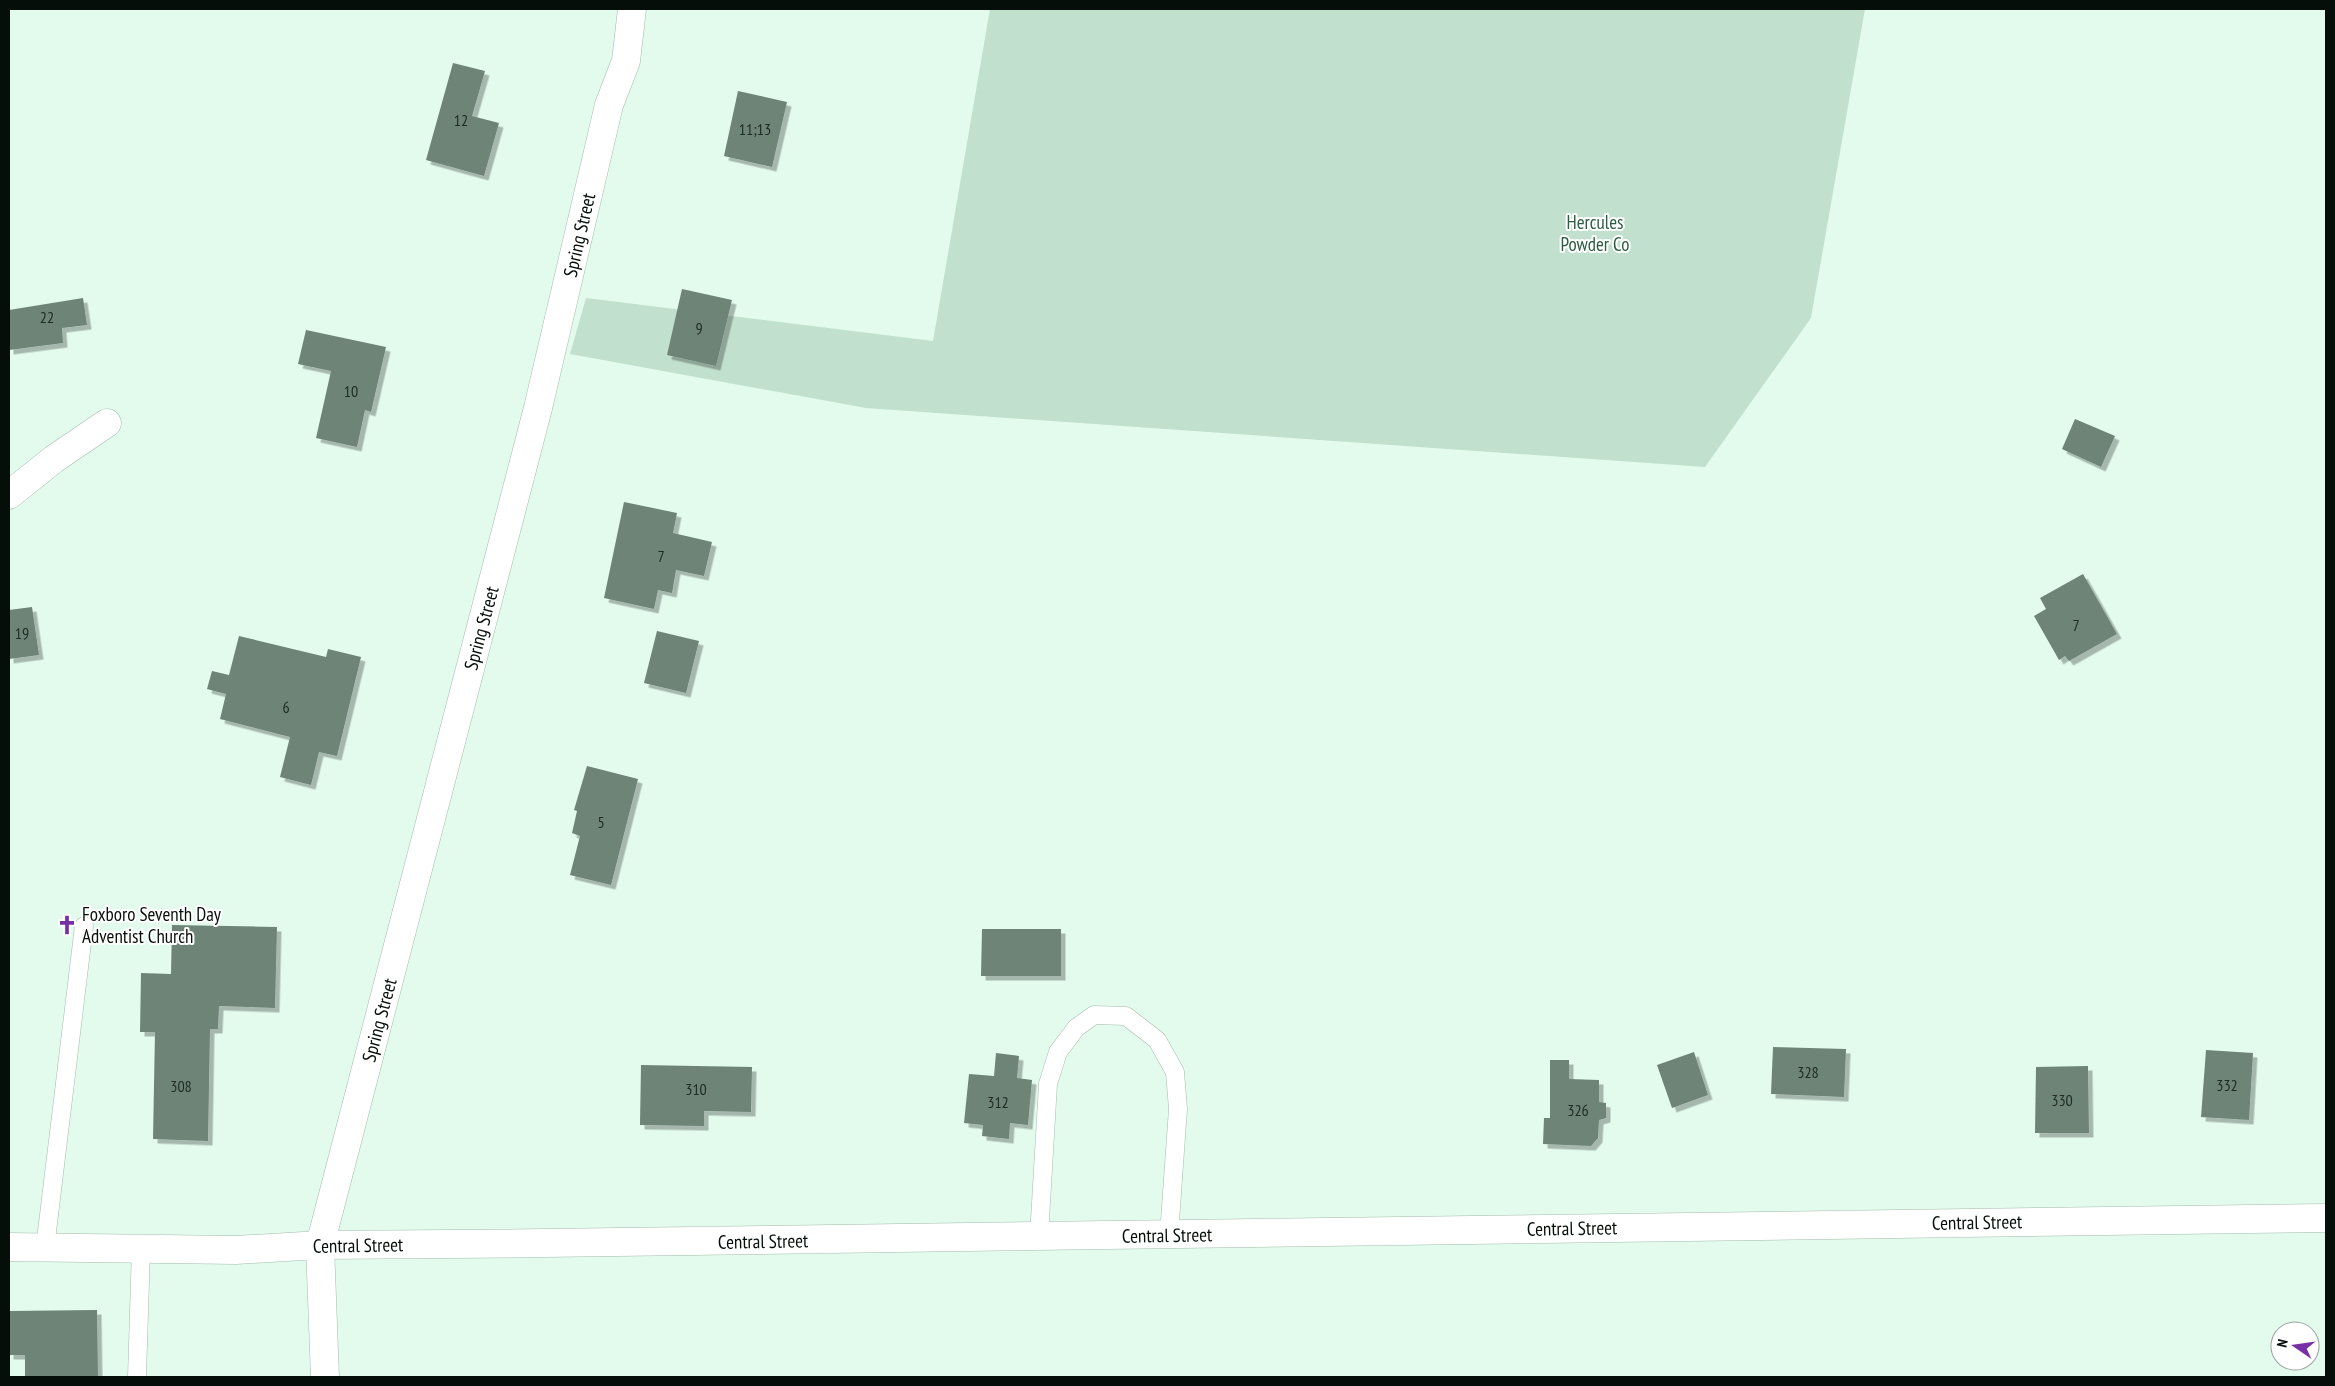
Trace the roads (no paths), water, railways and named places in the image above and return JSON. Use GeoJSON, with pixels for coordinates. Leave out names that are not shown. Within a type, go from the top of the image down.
{"type":"FeatureCollection","features":[{"type":"Feature","properties":{"kind":"main road","name":"Spring Street"},"geometry":{"type":"LineString","coordinates":[[325,1377],[320,1245],[538,408],[609,105],[626,61],[632,9]]}},
{"type":"Feature","properties":{"kind":"main road"},"geometry":{"type":"LineString","coordinates":[[9,495],[54,459],[107,423]]}},
{"type":"Feature","properties":{"kind":"main road","name":"Central Street"},"geometry":{"type":"LineString","coordinates":[[9,1247],[236,1250],[320,1245],[1039,1238],[2326,1218]]}},
{"type":"Feature","properties":{"kind":"lane"},"geometry":{"type":"LineString","coordinates":[[45,1248],[84,926]]}},
{"type":"Feature","properties":{"kind":"lane"},"geometry":{"type":"LineString","coordinates":[[1039,1238],[1048,1084],[1058,1052],[1076,1028],[1094,1016],[1126,1016],[1157,1040],[1175,1072],[1178,1109],[1169,1235]]}},
{"type":"Feature","properties":{"kind":"lane"},"geometry":{"type":"LineString","coordinates":[[137,1377],[141,1249]]}},
{"type":"Feature","properties":{"kind":"place","name":"Foxboro Seventh Day Adventist Church"},"geometry":{"type":"Point","coordinates":[67,925]}},
{"type":"Feature","properties":{"kind":"park label","name":"Hercules Powder Co"},"geometry":{"type":"Point","coordinates":[1595,233]}}]}
